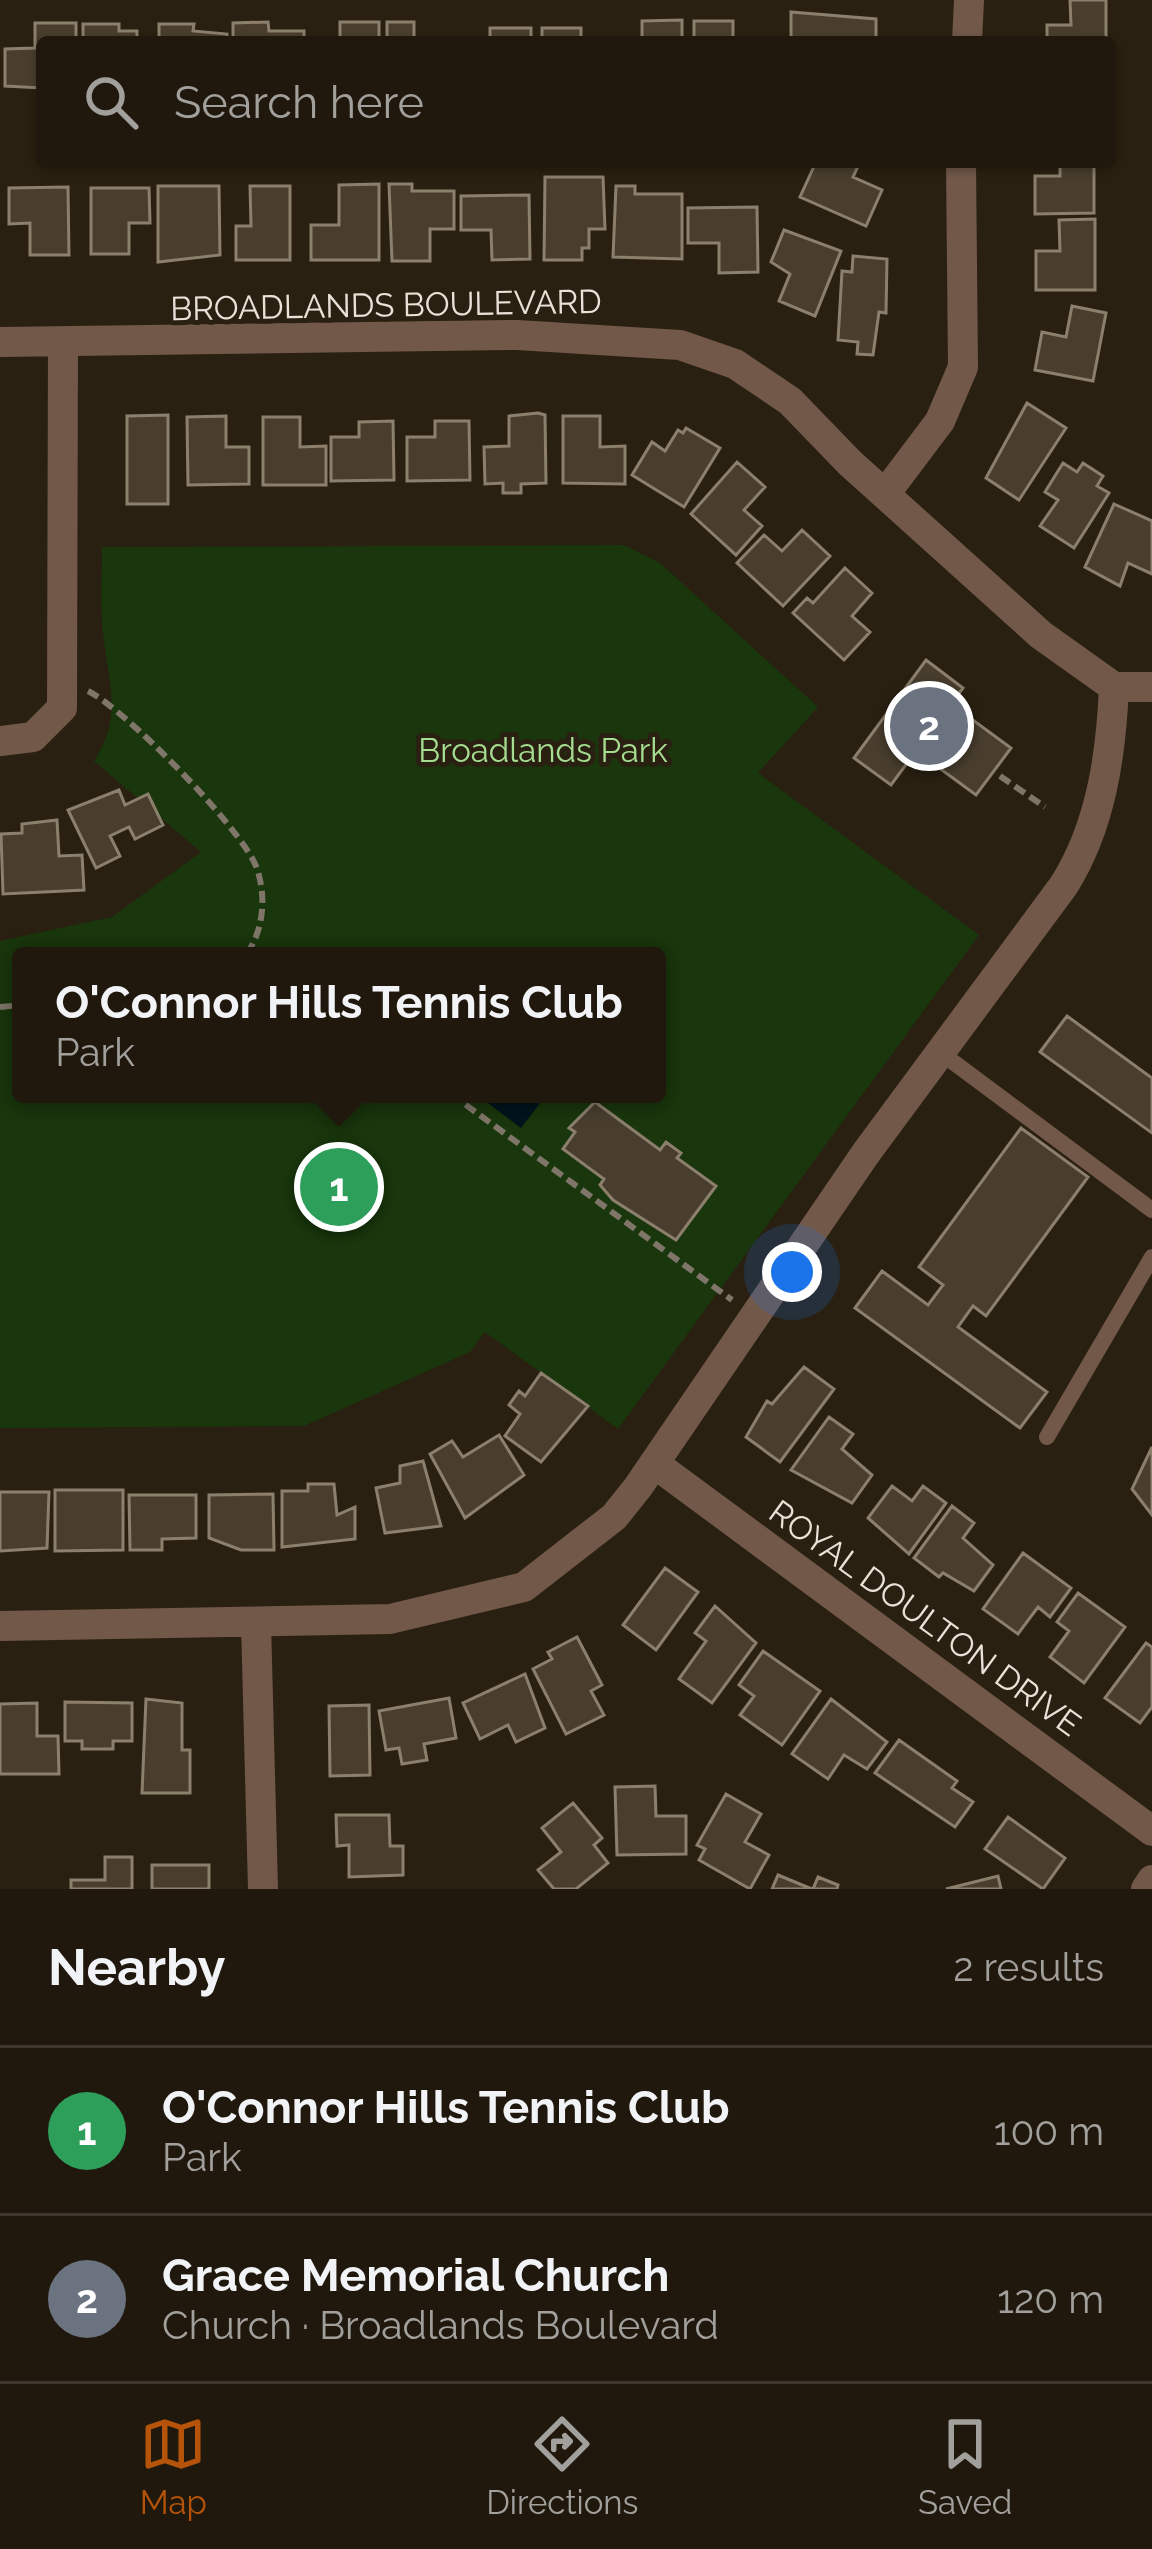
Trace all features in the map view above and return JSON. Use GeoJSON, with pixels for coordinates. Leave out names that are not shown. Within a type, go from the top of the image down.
{"type":"FeatureCollection","features":[{"type":"Feature","properties":{"kind":"street"},"geometry":{"type":"LineString","coordinates":[[968,36],[969,0]]}},
{"type":"Feature","properties":{"kind":"street"},"geometry":{"type":"LineString","coordinates":[[885,494],[940,421],[963,367],[962,168]]}},
{"type":"Feature","properties":{"kind":"street","name":"BROADLANDS BOULEVARD"},"geometry":{"type":"LineString","coordinates":[[0,342],[517,335],[680,345],[755,375],[790,400],[885,494],[1041,635],[1114,687]]}},
{"type":"Feature","properties":{"kind":"street"},"geometry":{"type":"LineString","coordinates":[[0,741],[33,737],[52,724],[62,708],[63,343]]}},
{"type":"Feature","properties":{"kind":"street"},"geometry":{"type":"LineString","coordinates":[[0,1626],[390,1619],[524,1587],[614,1517],[1084,854],[1105,775],[1114,687],[1152,687]]}},
{"type":"Feature","properties":{"kind":"street","name":"ROYAL DOULTON DRIVE"},"geometry":{"type":"LineString","coordinates":[[655,1464],[1152,1831]]}},
{"type":"Feature","properties":{"kind":"street"},"geometry":{"type":"LineString","coordinates":[[256,1623],[263,1889]]}},
{"type":"Feature","properties":{"kind":"street"},"geometry":{"type":"LineString","coordinates":[[1147,1889],[1152,1880]]}},
{"type":"Feature","properties":{"kind":"lane"},"geometry":{"type":"LineString","coordinates":[[941,1053],[1152,1210]]}},
{"type":"Feature","properties":{"kind":"lane"},"geometry":{"type":"LineString","coordinates":[[1047,1437],[1152,1257]]}},
{"type":"Feature","properties":{"kind":"path"},"geometry":{"type":"LineString","coordinates":[[64,684],[109,704],[249,854],[262,906],[253,947]]}},
{"type":"Feature","properties":{"kind":"path"},"geometry":{"type":"LineString","coordinates":[[1000,776],[1045,807]]}},
{"type":"Feature","properties":{"kind":"path"},"geometry":{"type":"LineString","coordinates":[[464,1103],[754,1316]]}},
{"type":"Feature","properties":{"kind":"green space","name":"Broadlands Park"},"geometry":{"type":"Polygon","coordinates":[[[624,545],[660,563],[818,707],[758,773],[979,935],[618,1429],[485,1332],[470,1352],[304,1426],[0,1428],[0,941],[112,917],[201,852],[94,761],[111,713],[102,622],[102,547],[624,545]]]}},
{"type":"Feature","properties":{"kind":"water"},"geometry":{"type":"Polygon","coordinates":[[[488,1103],[540,1103],[521,1128],[488,1103]]]}},
{"type":"Feature","properties":{"kind":"building"},"geometry":{"type":"Polygon","coordinates":[[[1070,0],[1106,0],[1106,36],[1047,36],[1047,25],[1071,25],[1070,0]]]}},
{"type":"Feature","properties":{"kind":"building"},"geometry":{"type":"Polygon","coordinates":[[[791,12],[876,19],[876,36],[791,36],[791,12]]]}},
{"type":"Feature","properties":{"kind":"building"},"geometry":{"type":"Polygon","coordinates":[[[682,20],[682,36],[642,36],[642,21],[682,20]]]}},
{"type":"Feature","properties":{"kind":"building"},"geometry":{"type":"Polygon","coordinates":[[[694,21],[733,21],[733,36],[694,36],[694,21]]]}},
{"type":"Feature","properties":{"kind":"building"},"geometry":{"type":"Polygon","coordinates":[[[268,22],[269,31],[304,31],[304,36],[233,36],[233,23],[268,22]]]}},
{"type":"Feature","properties":{"kind":"building"},"geometry":{"type":"Polygon","coordinates":[[[340,22],[379,22],[379,36],[340,36],[340,22]]]}},
{"type":"Feature","properties":{"kind":"building"},"geometry":{"type":"Polygon","coordinates":[[[387,22],[414,22],[414,36],[387,36],[387,22]]]}},
{"type":"Feature","properties":{"kind":"building"},"geometry":{"type":"Polygon","coordinates":[[[35,23],[76,23],[76,36],[36,36],[36,88],[5,86],[5,49],[35,48],[35,23]]]}},
{"type":"Feature","properties":{"kind":"building"},"geometry":{"type":"Polygon","coordinates":[[[83,24],[119,24],[119,31],[137,31],[137,36],[83,36],[83,24]]]}},
{"type":"Feature","properties":{"kind":"building"},"geometry":{"type":"Polygon","coordinates":[[[159,24],[194,24],[193,31],[227,34],[227,36],[159,36],[159,24]]]}},
{"type":"Feature","properties":{"kind":"building"},"geometry":{"type":"Polygon","coordinates":[[[490,28],[531,28],[531,36],[490,36],[490,28]]]}},
{"type":"Feature","properties":{"kind":"building"},"geometry":{"type":"Polygon","coordinates":[[[542,28],[581,28],[581,36],[542,36],[542,28]]]}},
{"type":"Feature","properties":{"kind":"building"},"geometry":{"type":"Polygon","coordinates":[[[813,168],[857,168],[853,177],[882,190],[866,226],[800,197],[813,168]]]}},
{"type":"Feature","properties":{"kind":"building"},"geometry":{"type":"Polygon","coordinates":[[[1060,168],[1094,168],[1094,213],[1035,214],[1035,176],[1060,176],[1060,168]]]}},
{"type":"Feature","properties":{"kind":"building"},"geometry":{"type":"Polygon","coordinates":[[[545,177],[603,177],[605,229],[589,229],[589,248],[582,248],[582,260],[544,260],[545,177]]]}},
{"type":"Feature","properties":{"kind":"building"},"geometry":{"type":"Polygon","coordinates":[[[379,184],[379,260],[311,260],[311,225],[339,225],[339,185],[379,184]]]}},
{"type":"Feature","properties":{"kind":"building"},"geometry":{"type":"Polygon","coordinates":[[[389,184],[412,184],[412,191],[454,191],[454,229],[430,229],[430,261],[392,261],[389,184]]]}},
{"type":"Feature","properties":{"kind":"building"},"geometry":{"type":"Polygon","coordinates":[[[158,186],[219,186],[220,255],[158,262],[158,186]]]}},
{"type":"Feature","properties":{"kind":"building"},"geometry":{"type":"Polygon","coordinates":[[[250,186],[290,186],[290,260],[236,260],[236,226],[251,226],[250,186]]]}},
{"type":"Feature","properties":{"kind":"building"},"geometry":{"type":"Polygon","coordinates":[[[616,186],[635,186],[635,194],[682,194],[682,259],[613,257],[616,186]]]}},
{"type":"Feature","properties":{"kind":"building"},"geometry":{"type":"Polygon","coordinates":[[[68,187],[69,255],[30,255],[30,223],[9,224],[9,188],[68,187]]]}},
{"type":"Feature","properties":{"kind":"building"},"geometry":{"type":"Polygon","coordinates":[[[91,188],[149,188],[150,223],[129,223],[129,254],[91,254],[91,188]]]}},
{"type":"Feature","properties":{"kind":"building"},"geometry":{"type":"Polygon","coordinates":[[[529,195],[530,259],[492,260],[491,230],[461,230],[461,196],[529,195]]]}},
{"type":"Feature","properties":{"kind":"building"},"geometry":{"type":"Polygon","coordinates":[[[757,207],[758,272],[719,273],[719,243],[688,243],[688,208],[757,207]]]}},
{"type":"Feature","properties":{"kind":"building"},"geometry":{"type":"Polygon","coordinates":[[[1095,219],[1095,290],[1036,290],[1036,251],[1060,251],[1059,220],[1095,219]]]}},
{"type":"Feature","properties":{"kind":"building"},"geometry":{"type":"Polygon","coordinates":[[[784,230],[841,251],[815,316],[779,301],[790,274],[771,262],[784,230]]]}},
{"type":"Feature","properties":{"kind":"building"},"geometry":{"type":"Polygon","coordinates":[[[853,256],[887,259],[886,313],[879,312],[873,355],[857,354],[858,342],[838,340],[842,271],[852,272],[853,256]]]}},
{"type":"Feature","properties":{"kind":"building"},"geometry":{"type":"Polygon","coordinates":[[[1072,306],[1106,313],[1093,381],[1035,370],[1042,332],[1066,337],[1072,306]]]}},
{"type":"Feature","properties":{"kind":"building"},"geometry":{"type":"Polygon","coordinates":[[[1027,403],[1066,428],[1019,500],[986,478],[1027,403]]]}},
{"type":"Feature","properties":{"kind":"building"},"geometry":{"type":"Polygon","coordinates":[[[168,415],[168,504],[127,504],[127,416],[168,415]]]}},
{"type":"Feature","properties":{"kind":"building"},"geometry":{"type":"Polygon","coordinates":[[[545,415],[546,483],[521,484],[521,493],[503,493],[503,483],[485,484],[484,447],[509,446],[509,416],[545,415]]]}},
{"type":"Feature","properties":{"kind":"building"},"geometry":{"type":"Polygon","coordinates":[[[226,416],[226,447],[249,447],[249,484],[188,485],[187,417],[226,416]]]}},
{"type":"Feature","properties":{"kind":"building"},"geometry":{"type":"Polygon","coordinates":[[[563,416],[600,416],[600,447],[625,446],[625,484],[563,483],[563,416]]]}},
{"type":"Feature","properties":{"kind":"building"},"geometry":{"type":"Polygon","coordinates":[[[263,417],[300,417],[300,447],[326,446],[326,485],[263,485],[263,417]]]}},
{"type":"Feature","properties":{"kind":"building"},"geometry":{"type":"Polygon","coordinates":[[[393,421],[394,480],[331,481],[331,437],[359,437],[359,422],[393,421]]]}},
{"type":"Feature","properties":{"kind":"building"},"geometry":{"type":"Polygon","coordinates":[[[435,421],[469,421],[470,480],[407,481],[407,437],[435,437],[435,421]]]}},
{"type":"Feature","properties":{"kind":"building"},"geometry":{"type":"Polygon","coordinates":[[[686,428],[720,448],[684,507],[632,475],[652,442],[665,451],[678,430],[683,433],[686,428]]]}},
{"type":"Feature","properties":{"kind":"building"},"geometry":{"type":"Polygon","coordinates":[[[737,462],[765,487],[744,510],[762,526],[736,555],[691,514],[737,462]]]}},
{"type":"Feature","properties":{"kind":"building"},"geometry":{"type":"Polygon","coordinates":[[[1063,463],[1077,472],[1083,463],[1103,476],[1097,486],[1109,493],[1074,548],[1040,526],[1058,500],[1045,492],[1063,463]]]}},
{"type":"Feature","properties":{"kind":"building"},"geometry":{"type":"Polygon","coordinates":[[[1114,504],[1152,521],[1152,574],[1128,563],[1120,586],[1085,567],[1114,504]]]}},
{"type":"Feature","properties":{"kind":"building"},"geometry":{"type":"Polygon","coordinates":[[[802,530],[830,556],[783,606],[737,563],[764,535],[782,551],[802,530]]]}},
{"type":"Feature","properties":{"kind":"building"},"geometry":{"type":"Polygon","coordinates":[[[845,568],[872,593],[852,616],[870,632],[844,660],[793,613],[807,598],[813,603],[845,568]]]}},
{"type":"Feature","properties":{"kind":"building"},"geometry":{"type":"Polygon","coordinates":[[[926,660],[963,688],[951,704],[1011,748],[976,795],[916,751],[891,785],[854,758],[926,660]]]}},
{"type":"Feature","properties":{"kind":"building"},"geometry":{"type":"Polygon","coordinates":[[[119,790],[125,805],[148,794],[163,825],[135,839],[129,827],[110,836],[120,856],[96,868],[68,810],[119,790]]]}},
{"type":"Feature","properties":{"kind":"building"},"geometry":{"type":"Polygon","coordinates":[[[57,820],[59,856],[82,855],[84,890],[3,894],[1,834],[22,833],[22,824],[57,820]]]}},
{"type":"Feature","properties":{"kind":"building"},"geometry":{"type":"Polygon","coordinates":[[[1067,1016],[1152,1078],[1152,1133],[1040,1052],[1067,1016]]]}},
{"type":"Feature","properties":{"kind":"building"},"geometry":{"type":"Polygon","coordinates":[[[596,1103],[660,1150],[666,1142],[681,1153],[677,1158],[716,1186],[676,1240],[613,1200],[600,1185],[604,1179],[563,1149],[575,1132],[569,1128],[596,1103]]]}},
{"type":"Feature","properties":{"kind":"building"},"geometry":{"type":"Polygon","coordinates":[[[1021,1128],[1088,1177],[986,1316],[973,1306],[958,1327],[1047,1392],[1020,1428],[855,1308],[882,1271],[928,1305],[943,1285],[919,1267],[1021,1128]]]}},
{"type":"Feature","properties":{"kind":"building"},"geometry":{"type":"Polygon","coordinates":[[[804,1367],[834,1389],[780,1462],[746,1437],[767,1401],[772,1404],[804,1367]]]}},
{"type":"Feature","properties":{"kind":"building"},"geometry":{"type":"Polygon","coordinates":[[[541,1373],[588,1406],[541,1462],[505,1436],[520,1414],[509,1405],[519,1391],[525,1396],[541,1373]]]}},
{"type":"Feature","properties":{"kind":"building"},"geometry":{"type":"Polygon","coordinates":[[[829,1417],[853,1434],[842,1449],[872,1475],[852,1503],[791,1470],[829,1417]]]}},
{"type":"Feature","properties":{"kind":"building"},"geometry":{"type":"Polygon","coordinates":[[[499,1435],[524,1475],[465,1518],[430,1454],[452,1441],[463,1457],[499,1435]]]}},
{"type":"Feature","properties":{"kind":"building"},"geometry":{"type":"Polygon","coordinates":[[[1152,1447],[1152,1515],[1132,1489],[1152,1447]]]}},
{"type":"Feature","properties":{"kind":"building"},"geometry":{"type":"Polygon","coordinates":[[[423,1461],[441,1526],[385,1533],[376,1488],[400,1483],[400,1466],[423,1461]]]}},
{"type":"Feature","properties":{"kind":"building"},"geometry":{"type":"Polygon","coordinates":[[[308,1484],[334,1484],[337,1515],[355,1507],[355,1539],[282,1547],[282,1491],[308,1491],[308,1484]]]}},
{"type":"Feature","properties":{"kind":"building"},"geometry":{"type":"Polygon","coordinates":[[[892,1486],[912,1501],[923,1486],[946,1503],[909,1554],[868,1518],[892,1486]]]}},
{"type":"Feature","properties":{"kind":"building"},"geometry":{"type":"Polygon","coordinates":[[[55,1490],[123,1490],[123,1550],[55,1551],[55,1490]]]}},
{"type":"Feature","properties":{"kind":"building"},"geometry":{"type":"Polygon","coordinates":[[[0,1492],[49,1492],[47,1548],[0,1551],[0,1492]]]}},
{"type":"Feature","properties":{"kind":"building"},"geometry":{"type":"Polygon","coordinates":[[[273,1494],[274,1550],[241,1550],[209,1538],[209,1495],[273,1494]]]}},
{"type":"Feature","properties":{"kind":"building"},"geometry":{"type":"Polygon","coordinates":[[[129,1495],[196,1495],[196,1538],[162,1539],[162,1550],[130,1550],[129,1495]]]}},
{"type":"Feature","properties":{"kind":"building"},"geometry":{"type":"Polygon","coordinates":[[[952,1506],[974,1523],[963,1538],[993,1565],[974,1591],[943,1573],[939,1577],[914,1558],[952,1506]]]}},
{"type":"Feature","properties":{"kind":"building"},"geometry":{"type":"Polygon","coordinates":[[[1023,1553],[1071,1588],[1050,1617],[1038,1607],[1018,1634],[983,1609],[1023,1553]]]}},
{"type":"Feature","properties":{"kind":"building"},"geometry":{"type":"Polygon","coordinates":[[[665,1568],[698,1592],[656,1650],[623,1625],[665,1568]]]}},
{"type":"Feature","properties":{"kind":"building"},"geometry":{"type":"Polygon","coordinates":[[[1078,1593],[1125,1627],[1084,1683],[1050,1657],[1069,1631],[1057,1622],[1078,1593]]]}},
{"type":"Feature","properties":{"kind":"building"},"geometry":{"type":"Polygon","coordinates":[[[715,1606],[756,1643],[712,1703],[679,1679],[706,1641],[695,1633],[715,1606]]]}},
{"type":"Feature","properties":{"kind":"building"},"geometry":{"type":"Polygon","coordinates":[[[577,1637],[602,1685],[591,1691],[604,1715],[566,1734],[533,1669],[552,1659],[548,1652],[577,1637]]]}},
{"type":"Feature","properties":{"kind":"building"},"geometry":{"type":"Polygon","coordinates":[[[1146,1643],[1152,1647],[1152,1707],[1140,1723],[1105,1698],[1146,1643]]]}},
{"type":"Feature","properties":{"kind":"building"},"geometry":{"type":"Polygon","coordinates":[[[763,1651],[820,1691],[782,1745],[740,1715],[754,1696],[739,1685],[763,1651]]]}},
{"type":"Feature","properties":{"kind":"building"},"geometry":{"type":"Polygon","coordinates":[[[525,1674],[545,1728],[516,1742],[508,1725],[480,1739],[463,1703],[525,1674]]]}},
{"type":"Feature","properties":{"kind":"building"},"geometry":{"type":"Polygon","coordinates":[[[449,1698],[456,1738],[424,1744],[427,1760],[402,1764],[399,1748],[386,1750],[379,1711],[449,1698]]]}},
{"type":"Feature","properties":{"kind":"building"},"geometry":{"type":"Polygon","coordinates":[[[146,1699],[182,1703],[182,1750],[190,1750],[190,1793],[142,1793],[146,1699]]]}},
{"type":"Feature","properties":{"kind":"building"},"geometry":{"type":"Polygon","coordinates":[[[831,1699],[887,1742],[867,1769],[844,1755],[828,1779],[792,1754],[831,1699]]]}},
{"type":"Feature","properties":{"kind":"building"},"geometry":{"type":"Polygon","coordinates":[[[65,1702],[132,1703],[132,1741],[113,1741],[113,1749],[82,1749],[82,1741],[65,1741],[65,1702]]]}},
{"type":"Feature","properties":{"kind":"building"},"geometry":{"type":"Polygon","coordinates":[[[37,1703],[37,1736],[58,1736],[59,1774],[0,1774],[0,1704],[37,1703]]]}},
{"type":"Feature","properties":{"kind":"building"},"geometry":{"type":"Polygon","coordinates":[[[369,1705],[370,1775],[330,1776],[329,1706],[369,1705]]]}},
{"type":"Feature","properties":{"kind":"building"},"geometry":{"type":"Polygon","coordinates":[[[899,1740],[957,1781],[952,1788],[973,1802],[955,1827],[875,1773],[899,1740]]]}},
{"type":"Feature","properties":{"kind":"building"},"geometry":{"type":"Polygon","coordinates":[[[655,1786],[656,1816],[686,1816],[686,1854],[617,1855],[615,1787],[655,1786]]]}},
{"type":"Feature","properties":{"kind":"building"},"geometry":{"type":"Polygon","coordinates":[[[726,1794],[761,1814],[745,1842],[769,1855],[750,1889],[699,1860],[705,1849],[697,1845],[726,1794]]]}},
{"type":"Feature","properties":{"kind":"building"},"geometry":{"type":"Polygon","coordinates":[[[573,1803],[602,1838],[594,1845],[608,1863],[576,1889],[554,1889],[538,1870],[561,1852],[542,1828],[573,1803]]]}},
{"type":"Feature","properties":{"kind":"building"},"geometry":{"type":"Polygon","coordinates":[[[336,1815],[389,1815],[390,1846],[403,1846],[403,1875],[349,1877],[349,1845],[337,1846],[336,1815]]]}},
{"type":"Feature","properties":{"kind":"building"},"geometry":{"type":"Polygon","coordinates":[[[1008,1817],[1065,1858],[1043,1889],[985,1849],[1008,1817]]]}},
{"type":"Feature","properties":{"kind":"building"},"geometry":{"type":"Polygon","coordinates":[[[105,1857],[132,1857],[132,1889],[71,1889],[71,1880],[105,1880],[105,1857]]]}},
{"type":"Feature","properties":{"kind":"building"},"geometry":{"type":"Polygon","coordinates":[[[152,1865],[209,1865],[209,1889],[152,1889],[152,1865]]]}},
{"type":"Feature","properties":{"kind":"building"},"geometry":{"type":"Polygon","coordinates":[[[778,1875],[807,1887],[812,1889],[772,1889],[778,1875]]]}},
{"type":"Feature","properties":{"kind":"building"},"geometry":{"type":"Polygon","coordinates":[[[998,1876],[1001,1889],[946,1889],[998,1876]]]}},
{"type":"Feature","properties":{"kind":"building"},"geometry":{"type":"Polygon","coordinates":[[[818,1877],[838,1885],[837,1889],[813,1889],[818,1877]]]}},
{"type":"Feature","properties":{"kind":"place","name":"Grace Memorial Church"},"geometry":{"type":"Point","coordinates":[929,726]}},
{"type":"Feature","properties":{"kind":"place","name":"O'Connor Hills Tennis Club"},"geometry":{"type":"Point","coordinates":[339,1187]}}]}
